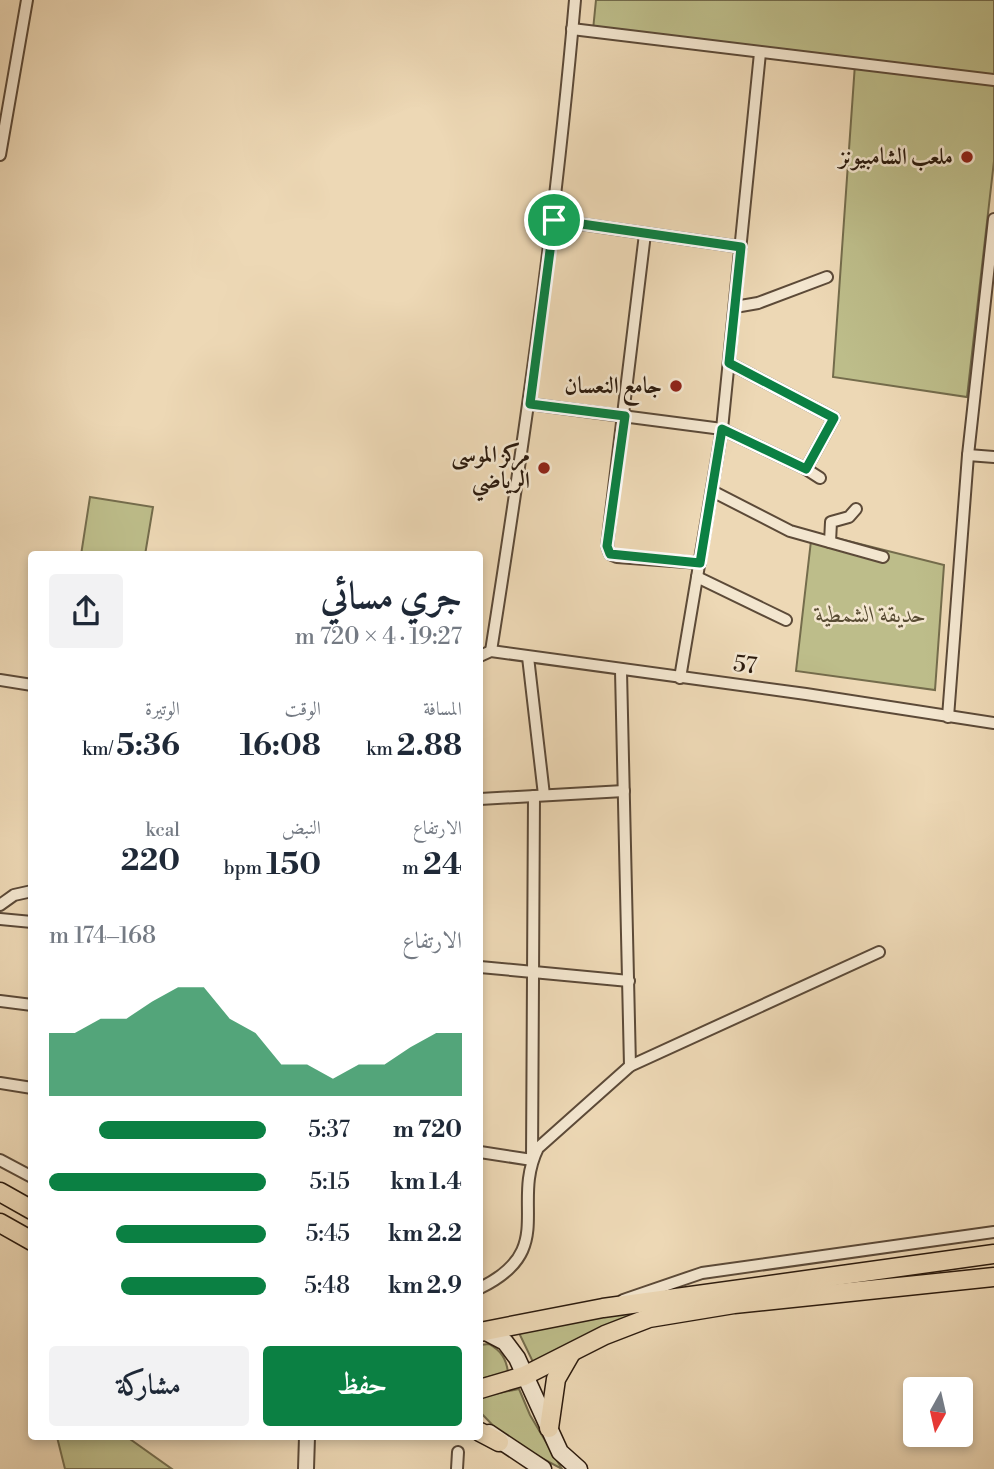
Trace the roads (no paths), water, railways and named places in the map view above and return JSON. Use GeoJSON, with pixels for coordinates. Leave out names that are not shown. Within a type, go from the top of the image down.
{"type":"FeatureCollection","features":[{"type":"Feature","properties":{"kind":"main road"},"geometry":{"type":"LineString","coordinates":[[0,1192],[28,1208]]}},
{"type":"Feature","properties":{"kind":"main road"},"geometry":{"type":"LineString","coordinates":[[0,1223],[28,1239]]}},
{"type":"Feature","properties":{"kind":"main road"},"geometry":{"type":"LineString","coordinates":[[483,1332],[603,1308],[994,1254]]}},
{"type":"Feature","properties":{"kind":"main road"},"geometry":{"type":"LineString","coordinates":[[483,1389],[524,1376],[605,1335],[649,1318],[734,1304],[994,1277]]}},
{"type":"Feature","properties":{"kind":"main road"},"geometry":{"type":"LineString","coordinates":[[483,1332],[505,1342],[560,1452],[579,1469]]}},
{"type":"Feature","properties":{"kind":"main road"},"geometry":{"type":"LineString","coordinates":[[549,1428],[556,1379],[570,1353]]}},
{"type":"Feature","properties":{"kind":"main road"},"geometry":{"type":"LineString","coordinates":[[483,1427],[499,1442]]}},
{"type":"Feature","properties":{"kind":"main road"},"geometry":{"type":"LineString","coordinates":[[483,1434],[543,1469]]}},
{"type":"Feature","properties":{"kind":"street"},"geometry":{"type":"LineString","coordinates":[[0,155],[27,0]]}},
{"type":"Feature","properties":{"kind":"street"},"geometry":{"type":"LineString","coordinates":[[483,655],[491,651],[530,404],[554,220],[575,0]]}},
{"type":"Feature","properties":{"kind":"street"},"geometry":{"type":"LineString","coordinates":[[572,29],[994,80]]}},
{"type":"Feature","properties":{"kind":"street"},"geometry":{"type":"LineString","coordinates":[[680,678],[722,429],[760,53]]}},
{"type":"Feature","properties":{"kind":"street"},"geometry":{"type":"LineString","coordinates":[[948,717],[968,454],[994,219]]}},
{"type":"Feature","properties":{"kind":"street"},"geometry":{"type":"LineString","coordinates":[[554,220],[741,247]]}},
{"type":"Feature","properties":{"kind":"street"},"geometry":{"type":"LineString","coordinates":[[646,234],[607,546],[610,554],[700,563]]}},
{"type":"Feature","properties":{"kind":"street"},"geometry":{"type":"LineString","coordinates":[[735,307],[758,303],[827,277]]}},
{"type":"Feature","properties":{"kind":"street"},"geometry":{"type":"LineString","coordinates":[[729,363],[834,418],[806,469]]}},
{"type":"Feature","properties":{"kind":"street"},"geometry":{"type":"LineString","coordinates":[[530,404],[722,429],[820,478]]}},
{"type":"Feature","properties":{"kind":"street"},"geometry":{"type":"LineString","coordinates":[[968,454],[994,457]]}},
{"type":"Feature","properties":{"kind":"street"},"geometry":{"type":"LineString","coordinates":[[712,491],[790,531],[883,557]]}},
{"type":"Feature","properties":{"kind":"street"},"geometry":{"type":"LineString","coordinates":[[830,542],[831,522],[849,517],[856,509]]}},
{"type":"Feature","properties":{"kind":"street"},"geometry":{"type":"LineString","coordinates":[[697,577],[786,620]]}},
{"type":"Feature","properties":{"kind":"street","name":"57"},"geometry":{"type":"LineString","coordinates":[[491,651],[994,723]]}},
{"type":"Feature","properties":{"kind":"street"},"geometry":{"type":"LineString","coordinates":[[483,1286],[508,1270],[524,1247],[528,1229],[532,1160],[539,796],[528,657]]}},
{"type":"Feature","properties":{"kind":"street"},"geometry":{"type":"LineString","coordinates":[[621,671],[630,1066]]}},
{"type":"Feature","properties":{"kind":"street"},"geometry":{"type":"LineString","coordinates":[[0,680],[28,684]]}},
{"type":"Feature","properties":{"kind":"street"},"geometry":{"type":"LineString","coordinates":[[483,799],[624,791]]}},
{"type":"Feature","properties":{"kind":"street"},"geometry":{"type":"LineString","coordinates":[[0,905],[14,895],[28,892]]}},
{"type":"Feature","properties":{"kind":"street"},"geometry":{"type":"LineString","coordinates":[[0,919],[28,922]]}},
{"type":"Feature","properties":{"kind":"street"},"geometry":{"type":"LineString","coordinates":[[532,1160],[548,1136],[630,1066],[879,952]]}},
{"type":"Feature","properties":{"kind":"street"},"geometry":{"type":"LineString","coordinates":[[483,967],[629,981]]}},
{"type":"Feature","properties":{"kind":"street"},"geometry":{"type":"LineString","coordinates":[[0,1001],[28,1004]]}},
{"type":"Feature","properties":{"kind":"street"},"geometry":{"type":"LineString","coordinates":[[0,1083],[28,1086]]}},
{"type":"Feature","properties":{"kind":"street"},"geometry":{"type":"LineString","coordinates":[[483,1152],[532,1160]]}},
{"type":"Feature","properties":{"kind":"street"},"geometry":{"type":"LineString","coordinates":[[0,1160],[28,1175]]}},
{"type":"Feature","properties":{"kind":"street"},"geometry":{"type":"LineString","coordinates":[[603,1308],[702,1273],[994,1232]]}},
{"type":"Feature","properties":{"kind":"street"},"geometry":{"type":"LineString","coordinates":[[306,1469],[307,1440]]}},
{"type":"Feature","properties":{"kind":"street"},"geometry":{"type":"LineString","coordinates":[[457,1469],[458,1452]]}},
{"type":"Feature","properties":{"kind":"place","name":"ملعب الشامبيونز"},"geometry":{"type":"Point","coordinates":[967,157]}},
{"type":"Feature","properties":{"kind":"place","name":"جامع النعسان"},"geometry":{"type":"Point","coordinates":[676,386]}},
{"type":"Feature","properties":{"kind":"place","name":"مركز الموسى الرياضي"},"geometry":{"type":"Point","coordinates":[544,468]}},
{"type":"Feature","properties":{"kind":"park label","name":"حديقة الشمطية"},"geometry":{"type":"Point","coordinates":[871,615]}}]}
